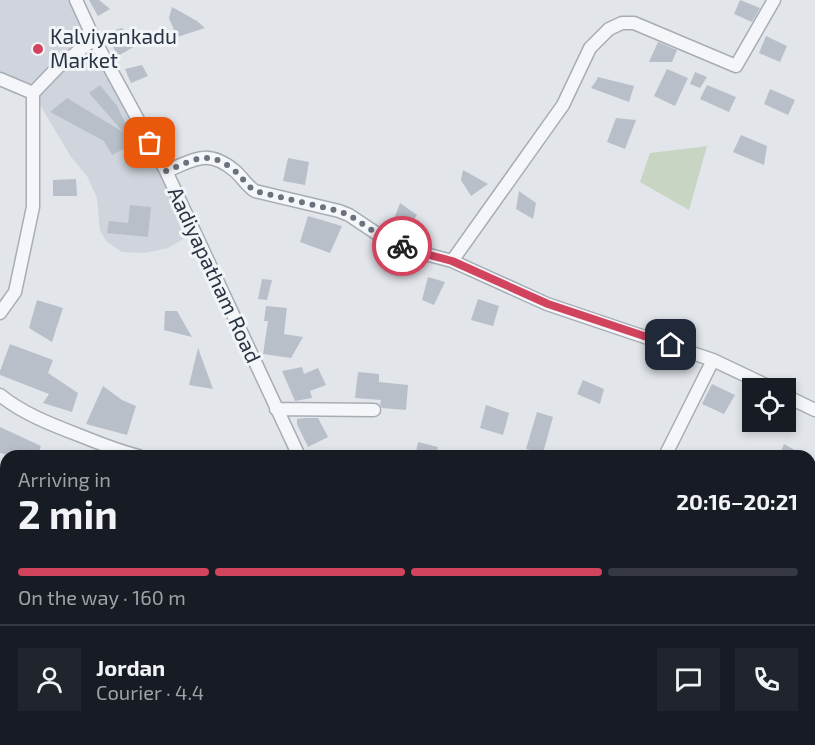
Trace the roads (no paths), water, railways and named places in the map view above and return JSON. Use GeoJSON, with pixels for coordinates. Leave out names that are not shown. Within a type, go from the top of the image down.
{"type":"FeatureCollection","features":[{"type":"Feature","properties":{"kind":"street","name":"Aadiyapatham Road"},"geometry":{"type":"LineString","coordinates":[[76,0],[94,39],[166,171],[296,450]]}},
{"type":"Feature","properties":{"kind":"street"},"geometry":{"type":"LineString","coordinates":[[452,261],[563,105],[591,48],[609,29],[622,23],[634,23],[736,66],[774,0]]}},
{"type":"Feature","properties":{"kind":"street"},"geometry":{"type":"LineString","coordinates":[[0,314],[15,292],[33,207],[33,93],[58,67],[94,39]]}},
{"type":"Feature","properties":{"kind":"street"},"geometry":{"type":"LineString","coordinates":[[0,79],[33,93]]}},
{"type":"Feature","properties":{"kind":"street"},"geometry":{"type":"LineString","coordinates":[[166,171],[201,157],[217,158],[236,171],[255,191],[339,211],[385,239],[418,252],[452,261],[548,304],[712,360],[751,378]]}},
{"type":"Feature","properties":{"kind":"street"},"geometry":{"type":"LineString","coordinates":[[668,450],[712,360]]}},
{"type":"Feature","properties":{"kind":"street"},"geometry":{"type":"LineString","coordinates":[[0,395],[12,405],[58,427],[116,450]]}},
{"type":"Feature","properties":{"kind":"street"},"geometry":{"type":"LineString","coordinates":[[796,401],[815,410]]}},
{"type":"Feature","properties":{"kind":"street"},"geometry":{"type":"LineString","coordinates":[[276,409],[374,410]]}},
{"type":"Feature","properties":{"kind":"place","name":"Kalviyankadu Market"},"geometry":{"type":"Point","coordinates":[38,49]}}]}
